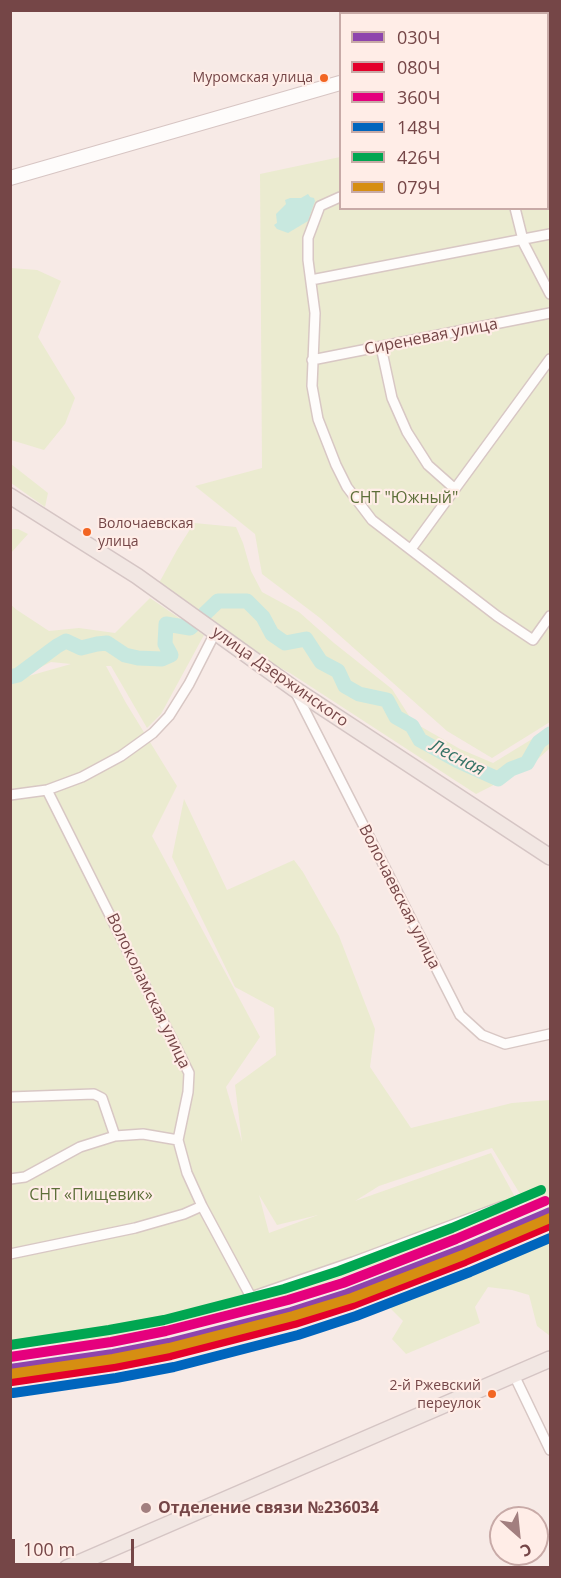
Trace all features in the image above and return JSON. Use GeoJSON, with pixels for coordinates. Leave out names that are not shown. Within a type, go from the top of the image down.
{"type":"FeatureCollection","features":[{"type":"Feature","properties":{"kind":"main road"},"geometry":{"type":"LineString","coordinates":[[10,178],[339,83]]}},
{"type":"Feature","properties":{"kind":"main road","name":"улица Дзержинского"},"geometry":{"type":"LineString","coordinates":[[10,496],[137,576],[293,688],[550,857]]}},
{"type":"Feature","properties":{"kind":"main road"},"geometry":{"type":"LineString","coordinates":[[67,1568],[550,1359]]}},
{"type":"Feature","properties":{"kind":"street"},"geometry":{"type":"LineString","coordinates":[[339,197],[320,206],[308,238],[315,312],[312,386],[318,419],[347,487],[372,520],[532,640],[550,616]]}},
{"type":"Feature","properties":{"kind":"street"},"geometry":{"type":"LineString","coordinates":[[516,210],[523,239],[550,294]]}},
{"type":"Feature","properties":{"kind":"street"},"geometry":{"type":"LineString","coordinates":[[311,280],[550,234]]}},
{"type":"Feature","properties":{"kind":"street","name":"Сиреневая улица"},"geometry":{"type":"LineString","coordinates":[[312,360],[550,313]]}},
{"type":"Feature","properties":{"kind":"street"},"geometry":{"type":"LineString","coordinates":[[381,347],[392,398],[407,432],[428,465],[455,489]]}},
{"type":"Feature","properties":{"kind":"street"},"geometry":{"type":"LineString","coordinates":[[411,549],[550,359]]}},
{"type":"Feature","properties":{"kind":"street"},"geometry":{"type":"LineString","coordinates":[[10,795],[47,790],[82,777],[121,756],[153,733],[169,716],[189,684],[215,633]]}},
{"type":"Feature","properties":{"kind":"street","name":"Волочаевская улица"},"geometry":{"type":"LineString","coordinates":[[293,688],[460,1015],[482,1035],[504,1044],[550,1034]]}},
{"type":"Feature","properties":{"kind":"street","name":"Волоколамская улица"},"geometry":{"type":"LineString","coordinates":[[47,790],[189,1073],[188,1092],[178,1140],[187,1173],[202,1206],[251,1297],[353,1262],[502,1206]]}},
{"type":"Feature","properties":{"kind":"street"},"geometry":{"type":"LineString","coordinates":[[10,1097],[94,1094],[102,1098],[116,1136]]}},
{"type":"Feature","properties":{"kind":"street"},"geometry":{"type":"LineString","coordinates":[[10,1179],[24,1177],[80,1147],[116,1136],[143,1134],[178,1140]]}},
{"type":"Feature","properties":{"kind":"street"},"geometry":{"type":"LineString","coordinates":[[10,1254],[135,1228],[184,1214],[202,1206]]}},
{"type":"Feature","properties":{"kind":"street"},"geometry":{"type":"LineString","coordinates":[[514,1375],[550,1450]]}},
{"type":"Feature","properties":{"kind":"green space","name":"СНТ \"Южный\""},"geometry":{"type":"Polygon","coordinates":[[[549,114],[550,722],[492,758],[447,731],[320,618],[262,574],[255,534],[195,486],[262,468],[260,174],[339,157],[339,210],[549,210],[549,114]]]}},
{"type":"Feature","properties":{"kind":"green space"},"geometry":{"type":"Polygon","coordinates":[[[11,268],[37,270],[61,281],[38,337],[75,398],[65,424],[44,450],[11,440],[11,268]]]}},
{"type":"Feature","properties":{"kind":"green space"},"geometry":{"type":"Polygon","coordinates":[[[11,464],[48,493],[45,507],[11,483],[11,464]]]}},
{"type":"Feature","properties":{"kind":"green space"},"geometry":{"type":"Polygon","coordinates":[[[194,523],[236,527],[251,571],[262,592],[299,612],[392,689],[413,722],[460,749],[493,763],[550,728],[550,748],[529,767],[476,794],[290,673],[261,658],[159,583],[194,523]]]}},
{"type":"Feature","properties":{"kind":"green space"},"geometry":{"type":"Polygon","coordinates":[[[11,529],[18,529],[28,534],[11,553],[11,529]]]}},
{"type":"Feature","properties":{"kind":"green space","name":"СНТ «Пищевик»"},"geometry":{"type":"Polygon","coordinates":[[[150,598],[204,635],[161,714],[147,728],[111,666],[106,666],[177,786],[152,836],[260,1037],[226,1087],[242,1142],[235,1085],[276,1055],[274,1008],[235,987],[172,857],[184,799],[227,890],[294,860],[303,872],[339,936],[375,1029],[370,1067],[411,1128],[512,1103],[550,1100],[550,1197],[528,1207],[492,1148],[379,1186],[355,1201],[491,1153],[522,1210],[278,1301],[95,1341],[11,1347],[11,681],[71,664],[51,662],[29,673],[11,678],[10,604],[49,631],[79,628],[115,633],[150,598]],[[259,1195],[269,1233],[318,1215],[277,1225],[259,1195]]]}},
{"type":"Feature","properties":{"kind":"green space"},"geometry":{"type":"Polygon","coordinates":[[[550,1232],[550,1336],[537,1326],[529,1295],[488,1287],[475,1307],[480,1323],[406,1354],[392,1339],[403,1321],[383,1301],[477,1266],[550,1232]]]}},
{"type":"Feature","properties":{"kind":"water"},"geometry":{"type":"Polygon","coordinates":[[[308,194],[315,201],[308,221],[288,233],[277,229],[274,225],[277,223],[276,214],[286,204],[285,200],[301,198],[308,194]]]}},
{"type":"Feature","properties":{"kind":"waterway","name":"Лесная"},"geometry":{"type":"LineString","coordinates":[[10,677],[18,675],[66,641],[81,648],[107,643],[125,655],[162,659],[171,655],[165,644],[166,624],[190,628],[218,601],[247,601],[263,617],[272,634],[285,643],[306,639],[321,662],[338,671],[345,686],[359,694],[387,700],[396,717],[412,726],[420,740],[498,779],[511,769],[527,763],[539,742],[550,734]]}},
{"type":"Feature","properties":{"kind":"transit line","name":"426Ч"},"geometry":{"type":"LineString","coordinates":[[10,1345],[164,1320],[284,1289],[339,1271],[452,1228],[541,1190]]}},
{"type":"Feature","properties":{"kind":"transit line","name":"360Ч"},"geometry":{"type":"LineString","coordinates":[[10,1357],[111,1342],[166,1331],[288,1300],[343,1283],[545,1201]]}},
{"type":"Feature","properties":{"kind":"transit line","name":"030Ч"},"geometry":{"type":"LineString","coordinates":[[10,1369],[113,1354],[169,1343],[291,1312],[347,1294],[461,1250],[550,1212]]}},
{"type":"Feature","properties":{"kind":"transit line","name":"079Ч"},"geometry":{"type":"LineString","coordinates":[[10,1374],[113,1359],[169,1348],[293,1316],[352,1298],[550,1218]]}},
{"type":"Feature","properties":{"kind":"transit line","name":"080Ч"},"geometry":{"type":"LineString","coordinates":[[12,1381],[115,1366],[171,1355],[295,1323],[351,1305],[550,1225]]}},
{"type":"Feature","properties":{"kind":"transit line","name":"148Ч"},"geometry":{"type":"LineString","coordinates":[[13,1393],[174,1367],[298,1335],[356,1316],[550,1238]]}},
{"type":"Feature","properties":{"kind":"place","name":"Муромская улица"},"geometry":{"type":"Point","coordinates":[324,78]}},
{"type":"Feature","properties":{"kind":"place","name":"Волочаевская улица"},"geometry":{"type":"Point","coordinates":[87,532]}},
{"type":"Feature","properties":{"kind":"place","name":"2-й Ржевский переулок"},"geometry":{"type":"Point","coordinates":[492,1394]}},
{"type":"Feature","properties":{"kind":"place","name":"Отделение связи №236034"},"geometry":{"type":"Point","coordinates":[146,1508]}}]}
